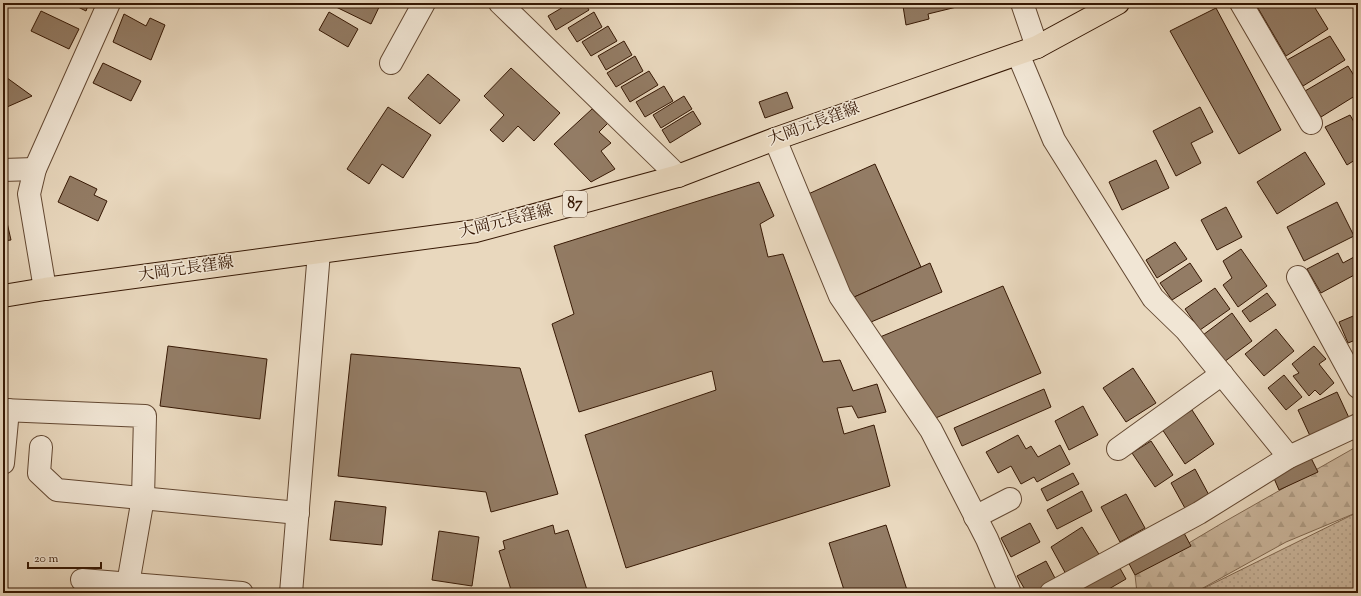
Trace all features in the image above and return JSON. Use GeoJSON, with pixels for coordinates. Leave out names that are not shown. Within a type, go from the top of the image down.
{"type":"FeatureCollection","features":[{"type":"Feature","properties":{"kind":"main road","name":"大岡元長窪線"},"geometry":{"type":"LineString","coordinates":[[3,296],[319,252],[476,232],[678,176],[775,139],[1028,50],[1118,3]]}},
{"type":"Feature","properties":{"kind":"street"},"geometry":{"type":"LineString","coordinates":[[46,289],[30,194],[35,169],[109,3]]}},
{"type":"Feature","properties":{"kind":"street"},"geometry":{"type":"LineString","coordinates":[[391,63],[424,3]]}},
{"type":"Feature","properties":{"kind":"street"},"geometry":{"type":"LineString","coordinates":[[500,3],[678,176]]}},
{"type":"Feature","properties":{"kind":"street"},"geometry":{"type":"LineString","coordinates":[[1022,3],[1028,50],[1054,140],[1153,298],[1186,330],[1289,457]]}},
{"type":"Feature","properties":{"kind":"street"},"geometry":{"type":"LineString","coordinates":[[1240,3],[1311,124]]}},
{"type":"Feature","properties":{"kind":"street"},"geometry":{"type":"LineString","coordinates":[[775,139],[840,296],[931,430],[987,539],[1010,593]]}},
{"type":"Feature","properties":{"kind":"street"},"geometry":{"type":"LineString","coordinates":[[3,170],[35,169]]}},
{"type":"Feature","properties":{"kind":"street"},"geometry":{"type":"LineString","coordinates":[[291,593],[319,252]]}},
{"type":"Feature","properties":{"kind":"street"},"geometry":{"type":"LineString","coordinates":[[1298,277],[1358,387]]}},
{"type":"Feature","properties":{"kind":"street"},"geometry":{"type":"LineString","coordinates":[[1118,449],[1222,374]]}},
{"type":"Feature","properties":{"kind":"street"},"geometry":{"type":"LineString","coordinates":[[3,463],[6,410],[145,416],[143,498],[128,584]]}},
{"type":"Feature","properties":{"kind":"street"},"geometry":{"type":"LineString","coordinates":[[1051,593],[1199,513],[1289,457],[1358,425]]}},
{"type":"Feature","properties":{"kind":"street"},"geometry":{"type":"LineString","coordinates":[[41,447],[39,473],[57,490],[298,513]]}},
{"type":"Feature","properties":{"kind":"street"},"geometry":{"type":"LineString","coordinates":[[976,517],[1010,499]]}},
{"type":"Feature","properties":{"kind":"street"},"geometry":{"type":"LineString","coordinates":[[82,580],[242,593]]}},
{"type":"Feature","properties":{"kind":"green space"},"geometry":{"type":"Polygon","coordinates":[[[1356,447],[1358,450],[1358,512],[1286,542],[1194,593],[1137,593],[1135,575],[1224,522],[1356,447]]]}},
{"type":"Feature","properties":{"kind":"green space"},"geometry":{"type":"Polygon","coordinates":[[[1358,512],[1358,593],[1194,593],[1358,512]]]}},
{"type":"Feature","properties":{"kind":"building"},"geometry":{"type":"Polygon","coordinates":[[[70,3],[89,3],[86,11],[70,3]]]}},
{"type":"Feature","properties":{"kind":"building"},"geometry":{"type":"Polygon","coordinates":[[[336,3],[381,3],[371,24],[334,6],[336,3]]]}},
{"type":"Feature","properties":{"kind":"building"},"geometry":{"type":"Polygon","coordinates":[[[570,3],[585,3],[589,10],[556,30],[548,16],[570,3]]]}},
{"type":"Feature","properties":{"kind":"building"},"geometry":{"type":"Polygon","coordinates":[[[914,3],[973,3],[928,14],[929,19],[906,25],[903,6],[914,3]]]}},
{"type":"Feature","properties":{"kind":"building"},"geometry":{"type":"Polygon","coordinates":[[[1255,3],[1312,3],[1328,29],[1286,56],[1255,3]]]}},
{"type":"Feature","properties":{"kind":"building"},"geometry":{"type":"Polygon","coordinates":[[[1216,8],[1281,130],[1239,154],[1170,31],[1216,8]]]}},
{"type":"Feature","properties":{"kind":"building"},"geometry":{"type":"Polygon","coordinates":[[[41,11],[79,29],[69,49],[31,31],[41,11]]]}},
{"type":"Feature","properties":{"kind":"building"},"geometry":{"type":"Polygon","coordinates":[[[329,12],[358,29],[348,47],[319,30],[329,12]]]}},
{"type":"Feature","properties":{"kind":"building"},"geometry":{"type":"Polygon","coordinates":[[[594,12],[602,27],[577,42],[568,28],[594,12]]]}},
{"type":"Feature","properties":{"kind":"building"},"geometry":{"type":"Polygon","coordinates":[[[124,14],[146,26],[150,18],[165,25],[151,60],[113,42],[124,14]]]}},
{"type":"Feature","properties":{"kind":"building"},"geometry":{"type":"Polygon","coordinates":[[[608,26],[617,41],[591,56],[582,42],[608,26]]]}},
{"type":"Feature","properties":{"kind":"building"},"geometry":{"type":"Polygon","coordinates":[[[1330,36],[1345,60],[1303,86],[1287,60],[1330,36]]]}},
{"type":"Feature","properties":{"kind":"building"},"geometry":{"type":"Polygon","coordinates":[[[624,41],[632,55],[606,70],[598,56],[624,41]]]}},
{"type":"Feature","properties":{"kind":"building"},"geometry":{"type":"Polygon","coordinates":[[[635,56],[643,71],[616,87],[607,73],[635,56]]]}},
{"type":"Feature","properties":{"kind":"building"},"geometry":{"type":"Polygon","coordinates":[[[103,63],[141,81],[131,101],[93,83],[103,63]]]}},
{"type":"Feature","properties":{"kind":"building"},"geometry":{"type":"Polygon","coordinates":[[[1348,66],[1358,82],[1358,94],[1321,117],[1305,91],[1348,66]]]}},
{"type":"Feature","properties":{"kind":"building"},"geometry":{"type":"Polygon","coordinates":[[[511,68],[560,113],[534,141],[518,126],[503,142],[490,130],[504,115],[484,96],[511,68]]]}},
{"type":"Feature","properties":{"kind":"building"},"geometry":{"type":"Polygon","coordinates":[[[649,71],[658,85],[630,102],[621,87],[649,71]]]}},
{"type":"Feature","properties":{"kind":"building"},"geometry":{"type":"Polygon","coordinates":[[[428,74],[460,100],[440,124],[408,98],[428,74]]]}},
{"type":"Feature","properties":{"kind":"building"},"geometry":{"type":"Polygon","coordinates":[[[3,75],[32,96],[7,107],[3,104],[3,75]]]}},
{"type":"Feature","properties":{"kind":"building"},"geometry":{"type":"Polygon","coordinates":[[[664,86],[673,101],[645,117],[636,102],[664,86]]]}},
{"type":"Feature","properties":{"kind":"building"},"geometry":{"type":"Polygon","coordinates":[[[787,92],[793,108],[765,118],[759,102],[787,92]]]}},
{"type":"Feature","properties":{"kind":"building"},"geometry":{"type":"Polygon","coordinates":[[[684,96],[692,109],[661,128],[653,115],[684,96]]]}},
{"type":"Feature","properties":{"kind":"building"},"geometry":{"type":"Polygon","coordinates":[[[388,107],[431,135],[403,178],[382,164],[369,184],[347,169],[388,107]]]}},
{"type":"Feature","properties":{"kind":"building"},"geometry":{"type":"Polygon","coordinates":[[[1200,107],[1213,132],[1191,143],[1201,163],[1176,176],[1153,131],[1200,107]]]}},
{"type":"Feature","properties":{"kind":"building"},"geometry":{"type":"Polygon","coordinates":[[[592,109],[608,123],[599,132],[611,143],[601,151],[615,169],[591,182],[554,144],[592,109]]]}},
{"type":"Feature","properties":{"kind":"building"},"geometry":{"type":"Polygon","coordinates":[[[693,111],[701,124],[670,143],[662,130],[693,111]]]}},
{"type":"Feature","properties":{"kind":"building"},"geometry":{"type":"Polygon","coordinates":[[[1350,115],[1358,129],[1358,158],[1347,165],[1325,127],[1350,115]]]}},
{"type":"Feature","properties":{"kind":"building"},"geometry":{"type":"Polygon","coordinates":[[[1305,152],[1325,184],[1277,214],[1257,182],[1305,152]]]}},
{"type":"Feature","properties":{"kind":"building"},"geometry":{"type":"Polygon","coordinates":[[[1156,160],[1169,188],[1122,210],[1109,182],[1156,160]]]}},
{"type":"Feature","properties":{"kind":"building"},"geometry":{"type":"Polygon","coordinates":[[[875,164],[921,267],[852,298],[806,195],[875,164]]]}},
{"type":"Feature","properties":{"kind":"building"},"geometry":{"type":"Polygon","coordinates":[[[70,176],[97,189],[94,195],[107,201],[98,221],[58,202],[70,176]]]}},
{"type":"Feature","properties":{"kind":"building"},"geometry":{"type":"Polygon","coordinates":[[[759,182],[774,216],[760,224],[768,257],[783,254],[823,362],[840,360],[853,391],[877,384],[886,412],[858,418],[852,406],[837,408],[844,434],[874,425],[890,486],[626,568],[585,435],[716,390],[712,371],[579,412],[552,324],[574,314],[554,246],[759,182]]]}},
{"type":"Feature","properties":{"kind":"building"},"geometry":{"type":"Polygon","coordinates":[[[1337,202],[1354,236],[1304,261],[1287,227],[1337,202]]]}},
{"type":"Feature","properties":{"kind":"building"},"geometry":{"type":"Polygon","coordinates":[[[3,205],[11,240],[3,241],[3,205]]]}},
{"type":"Feature","properties":{"kind":"building"},"geometry":{"type":"Polygon","coordinates":[[[1226,207],[1242,237],[1217,250],[1201,220],[1226,207]]]}},
{"type":"Feature","properties":{"kind":"building"},"geometry":{"type":"Polygon","coordinates":[[[1175,242],[1187,259],[1157,278],[1146,260],[1175,242]]]}},
{"type":"Feature","properties":{"kind":"building"},"geometry":{"type":"Polygon","coordinates":[[[1241,249],[1267,286],[1238,307],[1223,285],[1232,278],[1223,261],[1241,249]]]}},
{"type":"Feature","properties":{"kind":"building"},"geometry":{"type":"Polygon","coordinates":[[[1338,253],[1343,263],[1354,257],[1358,264],[1358,273],[1321,293],[1307,269],[1338,253]]]}},
{"type":"Feature","properties":{"kind":"building"},"geometry":{"type":"Polygon","coordinates":[[[930,263],[942,292],[871,322],[852,298],[930,263]]]}},
{"type":"Feature","properties":{"kind":"building"},"geometry":{"type":"Polygon","coordinates":[[[1190,263],[1202,281],[1172,300],[1160,283],[1190,263]]]}},
{"type":"Feature","properties":{"kind":"building"},"geometry":{"type":"Polygon","coordinates":[[[1003,286],[1041,373],[931,420],[880,337],[1003,286]]]}},
{"type":"Feature","properties":{"kind":"building"},"geometry":{"type":"Polygon","coordinates":[[[1215,288],[1230,309],[1200,330],[1185,309],[1215,288]]]}},
{"type":"Feature","properties":{"kind":"building"},"geometry":{"type":"Polygon","coordinates":[[[1267,293],[1276,305],[1250,322],[1242,311],[1267,293]]]}},
{"type":"Feature","properties":{"kind":"building"},"geometry":{"type":"Polygon","coordinates":[[[1232,313],[1252,341],[1224,362],[1203,335],[1232,313]]]}},
{"type":"Feature","properties":{"kind":"building"},"geometry":{"type":"Polygon","coordinates":[[[1358,314],[1358,339],[1348,343],[1339,322],[1358,314]]]}},
{"type":"Feature","properties":{"kind":"building"},"geometry":{"type":"Polygon","coordinates":[[[1276,329],[1294,351],[1264,376],[1245,354],[1276,329]]]}},
{"type":"Feature","properties":{"kind":"building"},"geometry":{"type":"Polygon","coordinates":[[[168,346],[267,359],[260,419],[160,406],[168,346]]]}},
{"type":"Feature","properties":{"kind":"building"},"geometry":{"type":"Polygon","coordinates":[[[1314,346],[1326,359],[1319,364],[1334,383],[1320,395],[1315,390],[1309,396],[1293,376],[1299,373],[1292,364],[1314,346]]]}},
{"type":"Feature","properties":{"kind":"building"},"geometry":{"type":"Polygon","coordinates":[[[351,354],[520,368],[558,494],[491,512],[486,492],[338,476],[351,354]]]}},
{"type":"Feature","properties":{"kind":"building"},"geometry":{"type":"Polygon","coordinates":[[[1133,368],[1156,403],[1126,422],[1103,388],[1133,368]]]}},
{"type":"Feature","properties":{"kind":"building"},"geometry":{"type":"Polygon","coordinates":[[[1284,375],[1302,397],[1286,410],[1268,388],[1284,375]]]}},
{"type":"Feature","properties":{"kind":"building"},"geometry":{"type":"Polygon","coordinates":[[[1044,389],[1051,407],[962,446],[954,428],[1044,389]]]}},
{"type":"Feature","properties":{"kind":"building"},"geometry":{"type":"Polygon","coordinates":[[[1337,392],[1350,420],[1311,438],[1298,410],[1337,392]]]}},
{"type":"Feature","properties":{"kind":"building"},"geometry":{"type":"Polygon","coordinates":[[[1083,406],[1098,435],[1069,450],[1055,421],[1083,406]]]}},
{"type":"Feature","properties":{"kind":"building"},"geometry":{"type":"Polygon","coordinates":[[[1192,410],[1214,444],[1185,464],[1162,429],[1192,410]]]}},
{"type":"Feature","properties":{"kind":"building"},"geometry":{"type":"Polygon","coordinates":[[[1018,435],[1026,449],[1031,446],[1038,457],[1060,445],[1070,464],[1037,482],[1034,477],[1021,484],[1011,466],[998,473],[986,452],[1018,435]]]}},
{"type":"Feature","properties":{"kind":"building"},"geometry":{"type":"Polygon","coordinates":[[[1151,441],[1173,475],[1155,487],[1132,453],[1151,441]]]}},
{"type":"Feature","properties":{"kind":"building"},"geometry":{"type":"Polygon","coordinates":[[[1311,458],[1318,472],[1279,490],[1273,476],[1311,458]]]}},
{"type":"Feature","properties":{"kind":"building"},"geometry":{"type":"Polygon","coordinates":[[[1195,469],[1210,497],[1186,510],[1171,483],[1195,469]]]}},
{"type":"Feature","properties":{"kind":"building"},"geometry":{"type":"Polygon","coordinates":[[[1073,473],[1079,484],[1047,501],[1041,489],[1073,473]]]}},
{"type":"Feature","properties":{"kind":"building"},"geometry":{"type":"Polygon","coordinates":[[[1082,491],[1092,511],[1057,529],[1047,510],[1082,491]]]}},
{"type":"Feature","properties":{"kind":"building"},"geometry":{"type":"Polygon","coordinates":[[[1126,494],[1145,528],[1120,542],[1101,507],[1126,494]]]}},
{"type":"Feature","properties":{"kind":"building"},"geometry":{"type":"Polygon","coordinates":[[[335,501],[386,507],[382,545],[330,540],[335,501]]]}},
{"type":"Feature","properties":{"kind":"building"},"geometry":{"type":"Polygon","coordinates":[[[1030,523],[1040,542],[1011,557],[1001,538],[1030,523]]]}},
{"type":"Feature","properties":{"kind":"building"},"geometry":{"type":"Polygon","coordinates":[[[553,525],[555,534],[568,530],[588,593],[512,593],[499,551],[505,549],[503,541],[553,525]]]}},
{"type":"Feature","properties":{"kind":"building"},"geometry":{"type":"Polygon","coordinates":[[[886,525],[908,593],[845,593],[829,543],[886,525]]]}},
{"type":"Feature","properties":{"kind":"building"},"geometry":{"type":"Polygon","coordinates":[[[1082,527],[1100,556],[1067,576],[1051,547],[1082,527]]]}},
{"type":"Feature","properties":{"kind":"building"},"geometry":{"type":"Polygon","coordinates":[[[439,531],[479,537],[472,586],[432,580],[439,531]]]}},
{"type":"Feature","properties":{"kind":"building"},"geometry":{"type":"Polygon","coordinates":[[[1184,533],[1191,546],[1135,575],[1126,558],[1184,533]]]}},
{"type":"Feature","properties":{"kind":"building"},"geometry":{"type":"Polygon","coordinates":[[[1046,561],[1056,580],[1032,593],[1027,593],[1017,576],[1046,561]]]}},
{"type":"Feature","properties":{"kind":"building"},"geometry":{"type":"Polygon","coordinates":[[[1117,563],[1126,579],[1102,593],[1072,593],[1117,563]]]}}]}
